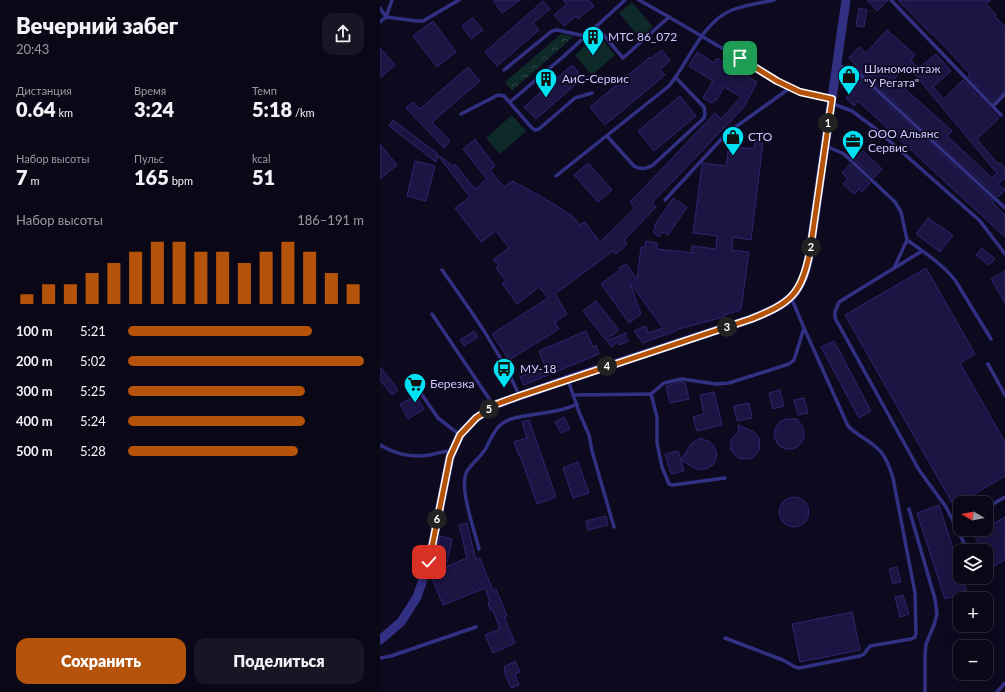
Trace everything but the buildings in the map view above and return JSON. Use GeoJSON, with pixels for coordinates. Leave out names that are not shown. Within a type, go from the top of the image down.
{"type":"FeatureCollection","features":[{"type":"Feature","properties":{"kind":"street"},"geometry":{"type":"LineString","coordinates":[[380,640],[401,622],[410,609],[419,591],[429,562],[448,465],[460,435],[476,418],[494,406],[519,396],[751,319],[770,311],[791,297],[800,286],[805,276],[808,263],[846,0]]}},
{"type":"Feature","properties":{"kind":"lane"},"geometry":{"type":"LineString","coordinates":[[380,22],[386,17],[392,0]]}},
{"type":"Feature","properties":{"kind":"lane"},"geometry":{"type":"LineString","coordinates":[[380,8],[386,17],[423,21],[459,0]]}},
{"type":"Feature","properties":{"kind":"lane"},"geometry":{"type":"LineString","coordinates":[[510,102],[564,56],[624,0]]}},
{"type":"Feature","properties":{"kind":"lane"},"geometry":{"type":"LineString","coordinates":[[639,0],[790,88],[831,101],[852,111],[876,129],[975,217],[1005,254]]}},
{"type":"Feature","properties":{"kind":"lane"},"geometry":{"type":"LineString","coordinates":[[556,176],[669,86],[676,78],[702,36],[714,22],[732,10],[774,0]]}},
{"type":"Feature","properties":{"kind":"lane"},"geometry":{"type":"LineString","coordinates":[[891,0],[1001,115]]}},
{"type":"Feature","properties":{"kind":"lane"},"geometry":{"type":"LineString","coordinates":[[596,26],[623,58],[669,17]]}},
{"type":"Feature","properties":{"kind":"lane"},"geometry":{"type":"LineString","coordinates":[[504,70],[552,31],[557,30],[585,36]]}},
{"type":"Feature","properties":{"kind":"lane"},"geometry":{"type":"LineString","coordinates":[[836,66],[854,69],[1005,208]]}},
{"type":"Feature","properties":{"kind":"lane"},"geometry":{"type":"LineString","coordinates":[[607,136],[634,166],[639,169],[646,169],[653,165],[704,118],[704,107],[676,78]]}},
{"type":"Feature","properties":{"kind":"lane"},"geometry":{"type":"LineString","coordinates":[[665,200],[727,133],[790,88]]}},
{"type":"Feature","properties":{"kind":"lane"},"geometry":{"type":"LineString","coordinates":[[461,114],[498,95],[504,96],[535,130],[539,129],[575,98],[592,93]]}},
{"type":"Feature","properties":{"kind":"lane"},"geometry":{"type":"LineString","coordinates":[[993,106],[1005,94]]}},
{"type":"Feature","properties":{"kind":"lane"},"geometry":{"type":"LineString","coordinates":[[825,145],[844,154],[895,202],[901,212],[907,240],[894,268]]}},
{"type":"Feature","properties":{"kind":"lane"},"geometry":{"type":"LineString","coordinates":[[907,240],[940,263],[955,280],[991,339]]}},
{"type":"Feature","properties":{"kind":"lane"},"geometry":{"type":"LineString","coordinates":[[922,251],[839,302],[834,312],[835,318],[919,470],[946,507],[953,521]]}},
{"type":"Feature","properties":{"kind":"lane"},"geometry":{"type":"LineString","coordinates":[[442,270],[484,329],[502,360],[519,396]]}},
{"type":"Feature","properties":{"kind":"lane"},"geometry":{"type":"LineString","coordinates":[[725,638],[783,660],[799,668],[860,656],[864,654],[870,646],[911,639],[916,633],[914,593],[890,467],[880,451],[853,432],[848,426],[791,297]]}},
{"type":"Feature","properties":{"kind":"lane"},"geometry":{"type":"LineString","coordinates":[[432,314],[494,406]]}},
{"type":"Feature","properties":{"kind":"lane"},"geometry":{"type":"LineString","coordinates":[[574,395],[651,394],[664,383],[682,379],[716,384],[729,383],[789,364],[794,360],[804,328]]}},
{"type":"Feature","properties":{"kind":"lane"},"geometry":{"type":"LineString","coordinates":[[988,364],[1005,395]]}},
{"type":"Feature","properties":{"kind":"lane"},"geometry":{"type":"LineString","coordinates":[[568,379],[589,435],[592,451],[614,527]]}},
{"type":"Feature","properties":{"kind":"lane"},"geometry":{"type":"LineString","coordinates":[[418,389],[438,418],[460,435]]}},
{"type":"Feature","properties":{"kind":"lane"},"geometry":{"type":"LineString","coordinates":[[651,394],[657,417],[657,443],[662,467],[669,484],[673,485],[725,478]]}},
{"type":"Feature","properties":{"kind":"lane"},"geometry":{"type":"LineString","coordinates":[[479,549],[464,493],[464,482],[467,471],[485,450],[493,433],[500,425],[511,419],[567,408],[577,404]]}},
{"type":"Feature","properties":{"kind":"lane"},"geometry":{"type":"LineString","coordinates":[[380,445],[415,457],[431,455],[443,451],[453,451]]}},
{"type":"Feature","properties":{"kind":"lane"},"geometry":{"type":"LineString","coordinates":[[993,504],[1005,497]]}},
{"type":"Feature","properties":{"kind":"lane"},"geometry":{"type":"LineString","coordinates":[[910,509],[935,599],[937,614],[926,644],[925,692]]}},
{"type":"Feature","properties":{"kind":"lane"},"geometry":{"type":"LineString","coordinates":[[380,658],[391,656],[476,626]]}},
{"type":"Feature","properties":{"kind":"lane"},"geometry":{"type":"LineString","coordinates":[[997,692],[1005,683]]}},
{"type":"Feature","properties":{"kind":"green space"},"geometry":{"type":"Polygon","coordinates":[[[632,2],[653,27],[640,38],[619,13],[632,2]]]}},
{"type":"Feature","properties":{"kind":"green space"},"geometry":{"type":"Polygon","coordinates":[[[561,34],[574,36],[512,91],[505,82],[561,34]]]}},
{"type":"Feature","properties":{"kind":"green space"},"geometry":{"type":"Polygon","coordinates":[[[598,34],[615,55],[592,75],[575,55],[598,34]]]}},
{"type":"Feature","properties":{"kind":"green space"},"geometry":{"type":"Polygon","coordinates":[[[512,115],[526,131],[500,154],[486,138],[512,115]]]}},
{"type":"Feature","properties":{"kind":"place","name":"МТС 86_072"},"geometry":{"type":"Point","coordinates":[593,56]}},
{"type":"Feature","properties":{"kind":"place","name":"Шиномонтаж \"У Регата\""},"geometry":{"type":"Point","coordinates":[849,96]}},
{"type":"Feature","properties":{"kind":"place","name":"АиС-Сервис"},"geometry":{"type":"Point","coordinates":[546,98]}},
{"type":"Feature","properties":{"kind":"place","name":"СТО"},"geometry":{"type":"Point","coordinates":[733,156]}},
{"type":"Feature","properties":{"kind":"place","name":"ООО Альянс Сервис"},"geometry":{"type":"Point","coordinates":[853,160]}},
{"type":"Feature","properties":{"kind":"place","name":"МУ-18"},"geometry":{"type":"Point","coordinates":[504,388]}},
{"type":"Feature","properties":{"kind":"place","name":"Березка"},"geometry":{"type":"Point","coordinates":[415,404]}},
{"type":"Feature","properties":{"kind":"route"},"geometry":{"type":"LineString","coordinates":[[429,562],[448,465],[453,448],[464,429],[485,411],[497,404],[568,379],[751,319],[770,311],[789,300],[796,293],[805,276],[808,263],[832,99],[800,92],[777,81],[740,58]]}}]}
